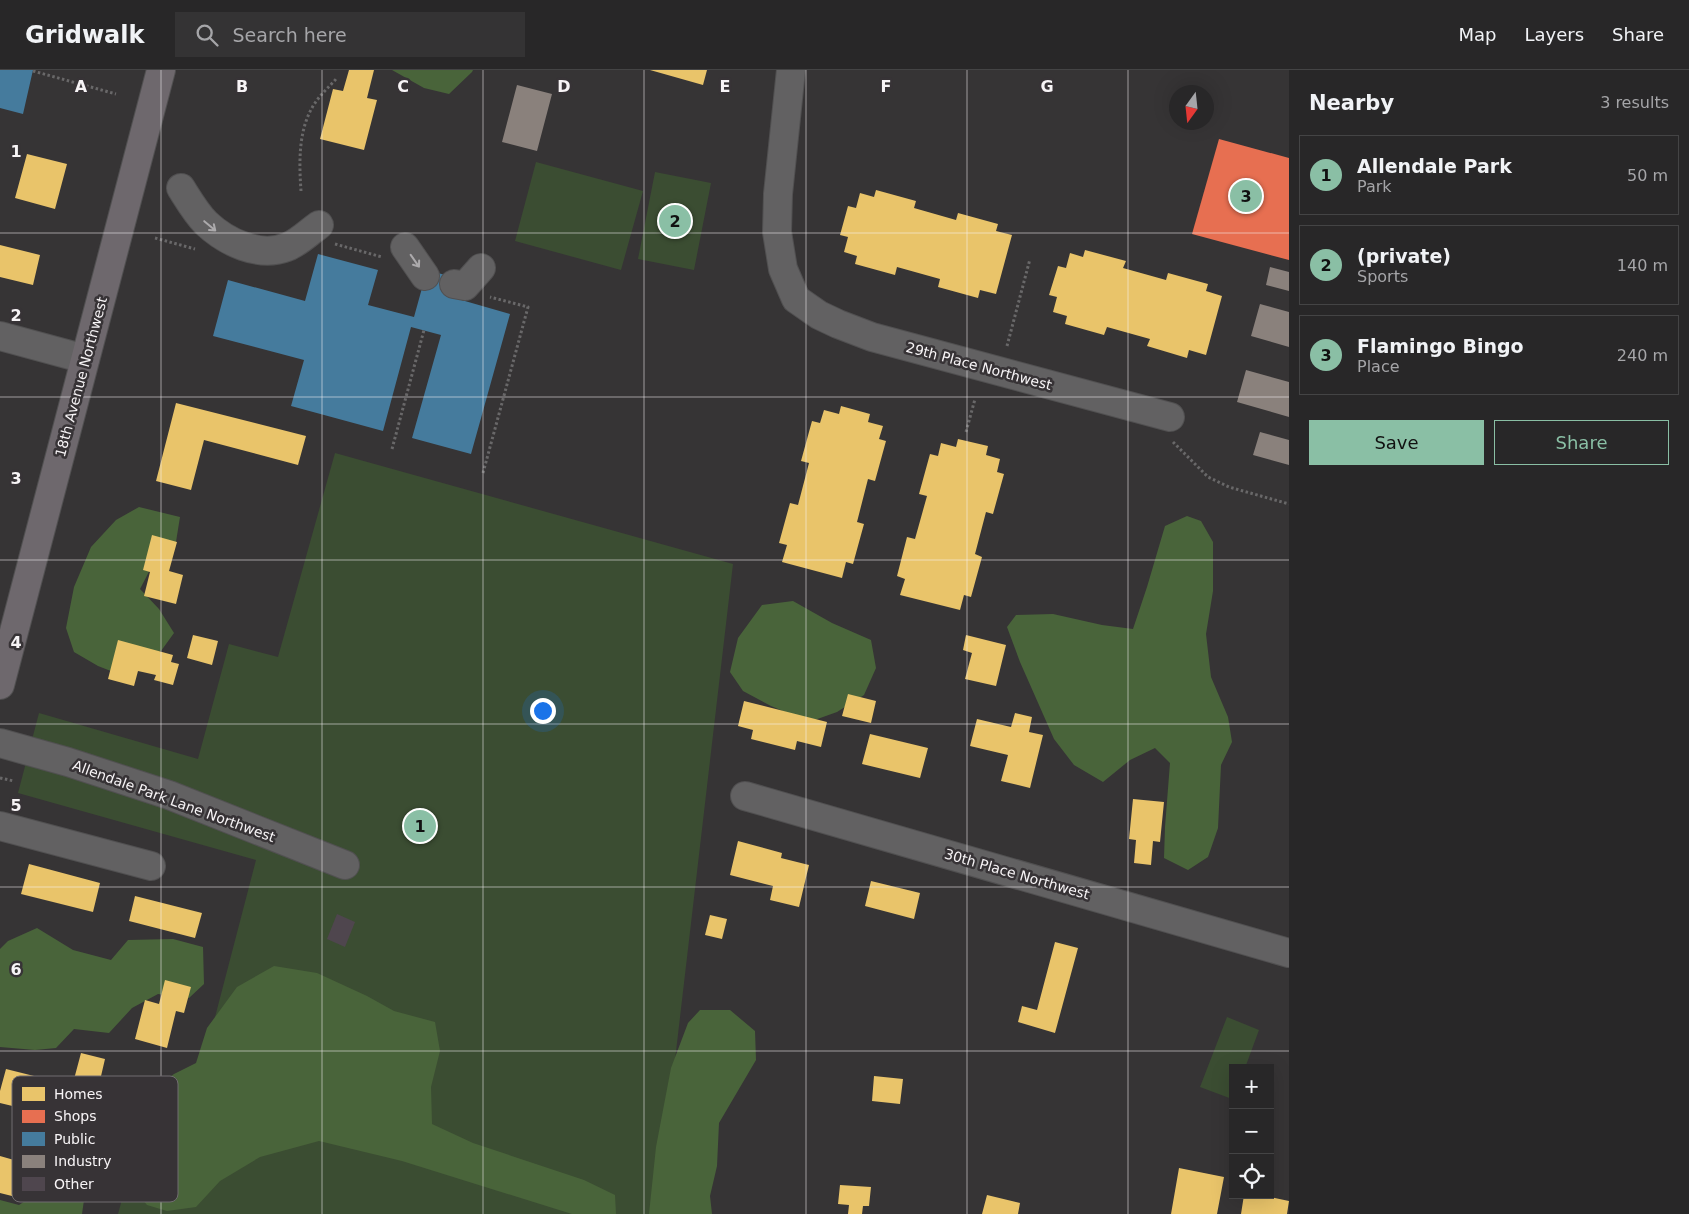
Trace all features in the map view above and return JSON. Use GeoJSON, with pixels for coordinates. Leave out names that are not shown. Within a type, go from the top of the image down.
{"type":"FeatureCollection","features":[{"type":"Feature","properties":{"kind":"main road","name":"18th Avenue Northwest"},"geometry":{"type":"LineString","coordinates":[[0,685],[161,70]]}},
{"type":"Feature","properties":{"kind":"street","name":"29th Place Northwest"},"geometry":{"type":"LineString","coordinates":[[791,70],[778,194],[777,232],[783,269],[796,299],[820,315],[872,337],[1171,430]]}},
{"type":"Feature","properties":{"kind":"street"},"geometry":{"type":"LineString","coordinates":[[181,188],[204,222],[223,237],[246,247],[268,252],[288,247],[319,224]]}},
{"type":"Feature","properties":{"kind":"street"},"geometry":{"type":"LineString","coordinates":[[405,247],[425,276]]}},
{"type":"Feature","properties":{"kind":"street"},"geometry":{"type":"LineString","coordinates":[[454,284],[465,286],[481,268]]}},
{"type":"Feature","properties":{"kind":"street"},"geometry":{"type":"LineString","coordinates":[[0,336],[86,359]]}},
{"type":"Feature","properties":{"kind":"street","name":"Allendale Park Lane Northwest"},"geometry":{"type":"LineString","coordinates":[[0,743],[68,762],[169,795],[345,866]]}},
{"type":"Feature","properties":{"kind":"street","name":"30th Place Northwest"},"geometry":{"type":"LineString","coordinates":[[745,796],[1289,952]]}},
{"type":"Feature","properties":{"kind":"street"},"geometry":{"type":"LineString","coordinates":[[0,826],[151,866]]}},
{"type":"Feature","properties":{"kind":"path"},"geometry":{"type":"LineString","coordinates":[[33,71],[116,94]]}},
{"type":"Feature","properties":{"kind":"path"},"geometry":{"type":"LineString","coordinates":[[301,191],[299,158],[304,128],[314,104],[336,79]]}},
{"type":"Feature","properties":{"kind":"path"},"geometry":{"type":"LineString","coordinates":[[1007,346],[1030,259]]}},
{"type":"Feature","properties":{"kind":"path"},"geometry":{"type":"LineString","coordinates":[[483,295],[528,307],[483,473]]}},
{"type":"Feature","properties":{"kind":"path"},"geometry":{"type":"LineString","coordinates":[[392,449],[424,330]]}},
{"type":"Feature","properties":{"kind":"path"},"geometry":{"type":"LineString","coordinates":[[966,432],[975,399]]}},
{"type":"Feature","properties":{"kind":"path"},"geometry":{"type":"LineString","coordinates":[[1171,430],[1208,476],[1229,487],[1289,504]]}},
{"type":"Feature","properties":{"kind":"path"},"geometry":{"type":"LineString","coordinates":[[0,778],[14,781]]}},
{"type":"Feature","properties":{"kind":"green space"},"geometry":{"type":"Polygon","coordinates":[[[392,70],[473,70],[449,94],[424,88],[392,70]]]}},
{"type":"Feature","properties":{"kind":"green space"},"geometry":{"type":"Polygon","coordinates":[[[536,162],[643,191],[621,270],[515,241],[536,162]]]}},
{"type":"Feature","properties":{"kind":"green space"},"geometry":{"type":"Polygon","coordinates":[[[655,172],[711,183],[694,270],[638,259],[655,172]]]}},
{"type":"Feature","properties":{"kind":"green space"},"geometry":{"type":"Polygon","coordinates":[[[335,453],[733,564],[657,1214],[118,1214],[121,1202],[178,1202],[178,1085],[196,1090],[256,860],[18,793],[39,713],[198,759],[229,644],[278,657],[335,453]]]}},
{"type":"Feature","properties":{"kind":"green space"},"geometry":{"type":"Polygon","coordinates":[[[139,507],[180,517],[175,548],[154,562],[140,589],[159,609],[174,633],[161,651],[116,673],[98,666],[74,652],[66,628],[74,587],[91,547],[116,520],[139,507]]]}},
{"type":"Feature","properties":{"kind":"green space"},"geometry":{"type":"Polygon","coordinates":[[[1187,516],[1201,521],[1213,542],[1213,591],[1206,634],[1211,677],[1228,717],[1232,742],[1221,765],[1218,828],[1208,857],[1188,870],[1164,858],[1170,763],[1155,748],[1130,760],[1103,782],[1074,765],[1054,739],[1020,662],[1007,627],[1016,615],[1053,614],[1102,625],[1133,629],[1165,526],[1187,516]]]}},
{"type":"Feature","properties":{"kind":"green space"},"geometry":{"type":"Polygon","coordinates":[[[793,601],[832,623],[871,640],[876,668],[864,695],[837,712],[809,722],[771,706],[743,691],[730,672],[738,638],[762,605],[793,601]]]}},
{"type":"Feature","properties":{"kind":"green space"},"geometry":{"type":"Polygon","coordinates":[[[37,928],[73,950],[111,960],[128,940],[173,939],[203,947],[204,984],[189,998],[158,994],[132,1008],[109,1033],[74,1029],[56,1048],[35,1050],[0,1047],[0,949],[8,941],[37,928]]]}},
{"type":"Feature","properties":{"kind":"green space"},"geometry":{"type":"Polygon","coordinates":[[[274,966],[317,973],[367,996],[394,1011],[435,1022],[440,1051],[431,1087],[432,1124],[473,1143],[584,1180],[615,1195],[616,1214],[572,1214],[402,1161],[319,1141],[260,1157],[220,1181],[196,1207],[167,1211],[147,1205],[144,1202],[178,1202],[178,1076],[171,1076],[196,1063],[207,1028],[237,987],[274,966]]]}},
{"type":"Feature","properties":{"kind":"green space"},"geometry":{"type":"Polygon","coordinates":[[[700,1010],[730,1010],[755,1031],[756,1060],[719,1123],[717,1166],[710,1196],[712,1214],[649,1214],[656,1147],[671,1068],[688,1023],[700,1010]]]}},
{"type":"Feature","properties":{"kind":"green space"},"geometry":{"type":"Polygon","coordinates":[[[1227,1017],[1259,1030],[1246,1064],[1229,1064],[1229,1098],[1200,1087],[1227,1017]]]}},
{"type":"Feature","properties":{"kind":"green space"},"geometry":{"type":"Polygon","coordinates":[[[0,1200],[19,1205],[24,1202],[84,1202],[82,1214],[0,1214],[0,1200]]]}},
{"type":"Feature","properties":{"kind":"building: Homes"},"geometry":{"type":"Polygon","coordinates":[[[349,70],[374,70],[367,98],[377,100],[364,150],[320,139],[333,89],[343,91],[349,70]]]}},
{"type":"Feature","properties":{"kind":"building: Homes"},"geometry":{"type":"Polygon","coordinates":[[[650,70],[707,70],[703,85],[650,70]]]}},
{"type":"Feature","properties":{"kind":"building: Homes"},"geometry":{"type":"Polygon","coordinates":[[[27,154],[67,164],[55,209],[15,198],[27,154]]]}},
{"type":"Feature","properties":{"kind":"building: Homes"},"geometry":{"type":"Polygon","coordinates":[[[876,190],[916,201],[914,208],[956,220],[958,213],[998,224],[996,231],[1012,235],[996,294],[980,290],[978,298],[938,287],[940,279],[897,267],[895,275],[855,264],[857,256],[844,252],[848,237],[840,235],[848,206],[856,208],[860,193],[874,197],[876,190]]]}},
{"type":"Feature","properties":{"kind":"building: Homes"},"geometry":{"type":"Polygon","coordinates":[[[0,245],[40,255],[33,285],[0,277],[0,245]]]}},
{"type":"Feature","properties":{"kind":"building: Homes"},"geometry":{"type":"Polygon","coordinates":[[[1085,250],[1126,261],[1123,268],[1166,280],[1168,273],[1208,284],[1206,291],[1222,296],[1206,355],[1189,350],[1187,358],[1147,346],[1150,339],[1107,327],[1104,335],[1065,324],[1067,316],[1053,312],[1057,297],[1049,295],[1058,266],[1066,268],[1070,253],[1083,257],[1085,250]]]}},
{"type":"Feature","properties":{"kind":"building: Homes"},"geometry":{"type":"Polygon","coordinates":[[[176,403],[306,436],[298,465],[204,440],[191,490],[156,481],[176,403]]]}},
{"type":"Feature","properties":{"kind":"building: Homes"},"geometry":{"type":"Polygon","coordinates":[[[841,406],[870,414],[868,422],[883,426],[879,439],[886,441],[875,481],[868,479],[857,522],[864,524],[853,564],[846,562],[842,578],[782,562],[787,545],[779,543],[790,503],[798,505],[809,463],[801,461],[812,421],[820,423],[824,410],[839,414],[841,406]]]}},
{"type":"Feature","properties":{"kind":"building: Homes"},"geometry":{"type":"Polygon","coordinates":[[[958,439],[988,446],[986,455],[1000,459],[997,472],[1004,474],[993,514],[986,512],[975,554],[982,557],[971,597],[964,595],[960,610],[900,595],[905,579],[897,576],[907,537],[915,539],[927,496],[919,494],[930,454],[938,456],[941,443],[956,447],[958,439]]]}},
{"type":"Feature","properties":{"kind":"building: Homes"},"geometry":{"type":"Polygon","coordinates":[[[152,535],[177,542],[169,571],[183,575],[176,604],[144,596],[150,572],[143,570],[152,535]]]}},
{"type":"Feature","properties":{"kind":"building: Homes"},"geometry":{"type":"Polygon","coordinates":[[[193,635],[218,641],[212,665],[187,658],[193,635]]]}},
{"type":"Feature","properties":{"kind":"building: Homes"},"geometry":{"type":"Polygon","coordinates":[[[966,635],[1006,645],[996,686],[965,679],[972,653],[963,650],[966,635]]]}},
{"type":"Feature","properties":{"kind":"building: Homes"},"geometry":{"type":"Polygon","coordinates":[[[118,640],[173,655],[171,662],[179,664],[173,685],[154,680],[156,675],[138,671],[134,686],[108,679],[118,640]]]}},
{"type":"Feature","properties":{"kind":"building: Homes"},"geometry":{"type":"Polygon","coordinates":[[[848,694],[876,701],[871,723],[842,716],[848,694]]]}},
{"type":"Feature","properties":{"kind":"building: Homes"},"geometry":{"type":"Polygon","coordinates":[[[744,701],[827,722],[821,747],[797,741],[795,750],[751,739],[753,730],[738,726],[744,701]]]}},
{"type":"Feature","properties":{"kind":"building: Homes"},"geometry":{"type":"Polygon","coordinates":[[[1015,713],[1032,717],[1029,732],[1043,735],[1030,788],[1001,781],[1008,755],[970,746],[977,719],[1011,727],[1015,713]]]}},
{"type":"Feature","properties":{"kind":"building: Homes"},"geometry":{"type":"Polygon","coordinates":[[[870,734],[928,748],[920,778],[862,764],[870,734]]]}},
{"type":"Feature","properties":{"kind":"building: Homes"},"geometry":{"type":"Polygon","coordinates":[[[1133,799],[1164,802],[1160,842],[1153,841],[1151,865],[1134,863],[1136,840],[1129,839],[1133,799]]]}},
{"type":"Feature","properties":{"kind":"building: Homes"},"geometry":{"type":"Polygon","coordinates":[[[738,841],[782,853],[781,858],[809,865],[799,907],[770,900],[773,886],[730,875],[738,841]]]}},
{"type":"Feature","properties":{"kind":"building: Homes"},"geometry":{"type":"Polygon","coordinates":[[[29,864],[100,883],[93,912],[21,894],[29,864]]]}},
{"type":"Feature","properties":{"kind":"building: Homes"},"geometry":{"type":"Polygon","coordinates":[[[871,881],[920,893],[914,919],[865,906],[871,881]]]}},
{"type":"Feature","properties":{"kind":"building: Homes"},"geometry":{"type":"Polygon","coordinates":[[[135,896],[202,913],[195,938],[129,921],[135,896]]]}},
{"type":"Feature","properties":{"kind":"building: Homes"},"geometry":{"type":"Polygon","coordinates":[[[710,915],[727,919],[722,939],[705,935],[710,915]]]}},
{"type":"Feature","properties":{"kind":"building: Homes"},"geometry":{"type":"Polygon","coordinates":[[[1055,942],[1078,948],[1055,1033],[1018,1022],[1022,1006],[1037,1010],[1055,942]]]}},
{"type":"Feature","properties":{"kind":"building: Homes"},"geometry":{"type":"Polygon","coordinates":[[[165,980],[191,987],[184,1013],[176,1011],[167,1048],[135,1039],[145,1000],[159,1004],[165,980]]]}},
{"type":"Feature","properties":{"kind":"building: Homes"},"geometry":{"type":"Polygon","coordinates":[[[81,1053],[105,1059],[101,1076],[75,1076],[81,1053]]]}},
{"type":"Feature","properties":{"kind":"building: Homes"},"geometry":{"type":"Polygon","coordinates":[[[6,1069],[34,1076],[12,1076],[12,1106],[0,1103],[0,1091],[6,1069]]]}},
{"type":"Feature","properties":{"kind":"building: Homes"},"geometry":{"type":"Polygon","coordinates":[[[874,1076],[903,1079],[900,1104],[872,1101],[874,1076]]]}},
{"type":"Feature","properties":{"kind":"building: Homes"},"geometry":{"type":"Polygon","coordinates":[[[0,1156],[12,1159],[12,1196],[0,1193],[0,1156]]]}},
{"type":"Feature","properties":{"kind":"building: Homes"},"geometry":{"type":"Polygon","coordinates":[[[1179,1168],[1224,1177],[1217,1214],[1171,1214],[1179,1168]]]}},
{"type":"Feature","properties":{"kind":"building: Homes"},"geometry":{"type":"Polygon","coordinates":[[[840,1185],[871,1187],[869,1206],[863,1206],[862,1214],[848,1214],[849,1205],[838,1204],[840,1185]]]}},
{"type":"Feature","properties":{"kind":"building: Homes"},"geometry":{"type":"Polygon","coordinates":[[[987,1195],[1020,1203],[1018,1214],[982,1214],[987,1195]]]}},
{"type":"Feature","properties":{"kind":"building: Homes"},"geometry":{"type":"Polygon","coordinates":[[[1274,1198],[1289,1201],[1287,1214],[1241,1214],[1243,1199],[1274,1198]]]}},
{"type":"Feature","properties":{"kind":"building: Shops"},"geometry":{"type":"Polygon","coordinates":[[[1219,139],[1289,158],[1289,260],[1192,234],[1219,139]]]}},
{"type":"Feature","properties":{"kind":"building: Public"},"geometry":{"type":"Polygon","coordinates":[[[0,70],[33,70],[23,114],[0,108],[0,70]]]}},
{"type":"Feature","properties":{"kind":"building: Public"},"geometry":{"type":"Polygon","coordinates":[[[318,254],[378,270],[368,305],[414,317],[427,270],[456,278],[451,297],[510,314],[471,454],[412,438],[441,335],[411,327],[383,431],[291,406],[304,360],[213,336],[228,280],[305,301],[318,254]]]}},
{"type":"Feature","properties":{"kind":"building: Industry"},"geometry":{"type":"Polygon","coordinates":[[[517,85],[552,94],[537,151],[502,142],[517,85]]]}},
{"type":"Feature","properties":{"kind":"building: Industry"},"geometry":{"type":"Polygon","coordinates":[[[1270,267],[1289,272],[1289,291],[1266,285],[1270,267]]]}},
{"type":"Feature","properties":{"kind":"building: Industry"},"geometry":{"type":"Polygon","coordinates":[[[1260,304],[1289,312],[1289,347],[1251,336],[1260,304]]]}},
{"type":"Feature","properties":{"kind":"building: Industry"},"geometry":{"type":"Polygon","coordinates":[[[1246,370],[1289,382],[1289,417],[1237,402],[1246,370]]]}},
{"type":"Feature","properties":{"kind":"building: Industry"},"geometry":{"type":"Polygon","coordinates":[[[1260,432],[1289,440],[1289,465],[1253,455],[1260,432]]]}},
{"type":"Feature","properties":{"kind":"building: Other"},"geometry":{"type":"Polygon","coordinates":[[[337,914],[355,922],[345,947],[327,939],[337,914]]]}},
{"type":"Feature","properties":{"kind":"place","name":"Flamingo Bingo"},"geometry":{"type":"Point","coordinates":[1246,196]}},
{"type":"Feature","properties":{"kind":"place","name":"(private)"},"geometry":{"type":"Point","coordinates":[675,221]}},
{"type":"Feature","properties":{"kind":"place","name":"Allendale Park"},"geometry":{"type":"Point","coordinates":[420,826]}}]}
